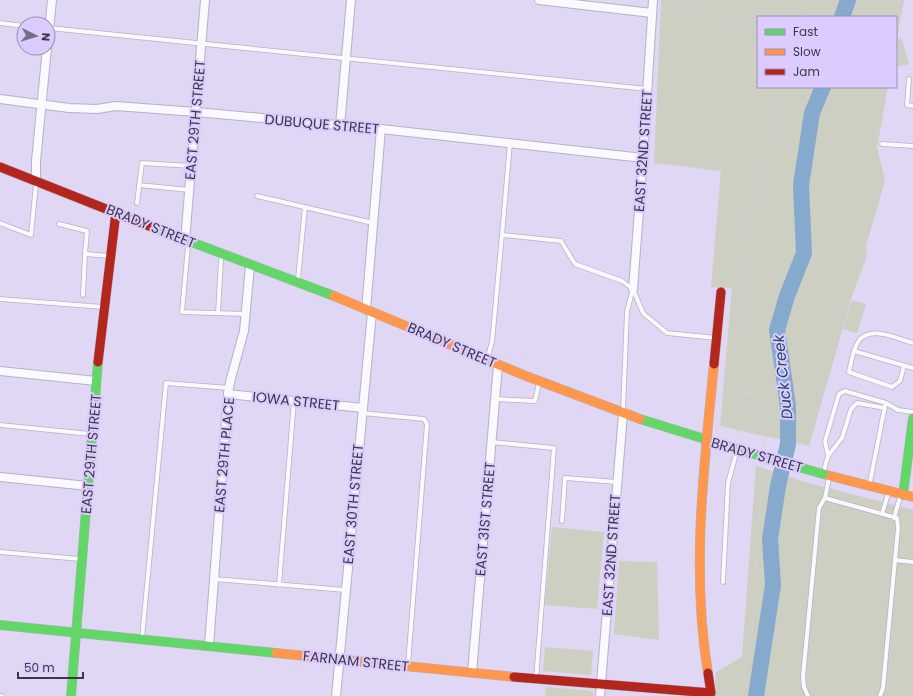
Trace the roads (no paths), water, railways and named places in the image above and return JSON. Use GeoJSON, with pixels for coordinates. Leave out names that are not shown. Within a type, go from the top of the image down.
{"type":"FeatureCollection","features":[{"type":"Feature","properties":{"kind":"main road","name":"BRADY STREET"},"geometry":{"type":"LineString","coordinates":[[0,167],[250,266],[369,311],[623,414],[708,441],[826,475],[913,497]]}},
{"type":"Feature","properties":{"kind":"main road","name":"EAST 29TH STREET"},"geometry":{"type":"LineString","coordinates":[[71,696],[96,381],[116,212]]}},
{"type":"Feature","properties":{"kind":"main road"},"geometry":{"type":"LineString","coordinates":[[708,441],[721,292]]}},
{"type":"Feature","properties":{"kind":"main road"},"geometry":{"type":"LineString","coordinates":[[902,495],[913,418]]}},
{"type":"Feature","properties":{"kind":"main road","name":"FARNAM STREET"},"geometry":{"type":"LineString","coordinates":[[0,625],[472,673],[601,685],[711,693],[702,634],[700,575],[708,441]]}},
{"type":"Feature","properties":{"kind":"street"},"geometry":{"type":"LineString","coordinates":[[50,16],[52,0]]}},
{"type":"Feature","properties":{"kind":"street","name":"EAST 29TH STREET"},"geometry":{"type":"LineString","coordinates":[[187,241],[189,190],[205,0]]}},
{"type":"Feature","properties":{"kind":"street"},"geometry":{"type":"LineString","coordinates":[[340,126],[351,0]]}},
{"type":"Feature","properties":{"kind":"street"},"geometry":{"type":"LineString","coordinates":[[538,0],[652,11]]}},
{"type":"Feature","properties":{"kind":"street","name":"EAST 32ND STREET"},"geometry":{"type":"LineString","coordinates":[[633,289],[644,158],[653,0]]}},
{"type":"Feature","properties":{"kind":"street"},"geometry":{"type":"LineString","coordinates":[[36,180],[46,56]]}},
{"type":"Feature","properties":{"kind":"street","name":"DUBUQUE STREET"},"geometry":{"type":"LineString","coordinates":[[0,99],[97,109],[116,106],[196,112],[382,129],[644,158]]}},
{"type":"Feature","properties":{"kind":"street","name":"EAST 30TH STREET"},"geometry":{"type":"LineString","coordinates":[[336,696],[362,410],[373,223],[382,129]]}},
{"type":"Feature","properties":{"kind":"street","name":"EAST 29TH PLACE"},"geometry":{"type":"LineString","coordinates":[[209,646],[229,391],[244,331],[250,266]]}},
{"type":"Feature","properties":{"kind":"street","name":"EAST 31ST STREET"},"geometry":{"type":"LineString","coordinates":[[472,673],[498,364]]}},
{"type":"Feature","properties":{"kind":"street"},"geometry":{"type":"LineString","coordinates":[[0,371],[96,381]]}},
{"type":"Feature","properties":{"kind":"street","name":"IOWA STREET"},"geometry":{"type":"LineString","coordinates":[[229,391],[362,410]]}},
{"type":"Feature","properties":{"kind":"street","name":"EAST 32ND STREET"},"geometry":{"type":"LineString","coordinates":[[600,696],[623,414]]}},
{"type":"Feature","properties":{"kind":"street"},"geometry":{"type":"LineString","coordinates":[[0,477],[88,486]]}},
{"type":"Feature","properties":{"kind":"lane"},"geometry":{"type":"LineString","coordinates":[[0,23],[16,25]]}},
{"type":"Feature","properties":{"kind":"lane"},"geometry":{"type":"LineString","coordinates":[[56,29],[647,89]]}},
{"type":"Feature","properties":{"kind":"lane"},"geometry":{"type":"LineString","coordinates":[[909,79],[907,105],[913,106]]}},
{"type":"Feature","properties":{"kind":"lane"},"geometry":{"type":"LineString","coordinates":[[487,360],[492,342],[510,143]]}},
{"type":"Feature","properties":{"kind":"lane"},"geometry":{"type":"LineString","coordinates":[[882,144],[913,146]]}},
{"type":"Feature","properties":{"kind":"lane"},"geometry":{"type":"LineString","coordinates":[[137,203],[142,162],[191,166]]}},
{"type":"Feature","properties":{"kind":"lane"},"geometry":{"type":"LineString","coordinates":[[0,223],[31,235],[36,180]]}},
{"type":"Feature","properties":{"kind":"lane"},"geometry":{"type":"LineString","coordinates":[[139,185],[189,190]]}},
{"type":"Feature","properties":{"kind":"lane"},"geometry":{"type":"LineString","coordinates":[[257,196],[373,223]]}},
{"type":"Feature","properties":{"kind":"lane"},"geometry":{"type":"LineString","coordinates":[[298,284],[305,207]]}},
{"type":"Feature","properties":{"kind":"lane"},"geometry":{"type":"LineString","coordinates":[[59,224],[87,231],[82,295]]}},
{"type":"Feature","properties":{"kind":"lane"},"geometry":{"type":"LineString","coordinates":[[502,235],[561,241],[575,264],[622,281],[633,289],[643,313],[667,333],[717,338]]}},
{"type":"Feature","properties":{"kind":"lane"},"geometry":{"type":"LineString","coordinates":[[187,241],[182,312],[246,314]]}},
{"type":"Feature","properties":{"kind":"lane"},"geometry":{"type":"LineString","coordinates":[[85,254],[111,256]]}},
{"type":"Feature","properties":{"kind":"lane"},"geometry":{"type":"LineString","coordinates":[[218,313],[222,255]]}},
{"type":"Feature","properties":{"kind":"lane"},"geometry":{"type":"LineString","coordinates":[[623,414],[628,310],[633,289]]}},
{"type":"Feature","properties":{"kind":"lane"},"geometry":{"type":"LineString","coordinates":[[0,299],[105,307]]}},
{"type":"Feature","properties":{"kind":"lane"},"geometry":{"type":"LineString","coordinates":[[904,366],[900,381],[892,387],[849,372],[854,351],[859,341],[869,334],[879,333],[913,343]]}},
{"type":"Feature","properties":{"kind":"lane"},"geometry":{"type":"LineString","coordinates":[[854,351],[913,368]]}},
{"type":"Feature","properties":{"kind":"lane"},"geometry":{"type":"LineString","coordinates":[[495,399],[535,401],[539,381]]}},
{"type":"Feature","properties":{"kind":"lane"},"geometry":{"type":"LineString","coordinates":[[141,640],[166,383],[229,391]]}},
{"type":"Feature","properties":{"kind":"lane"},"geometry":{"type":"LineString","coordinates":[[808,696],[804,687],[803,677],[819,508],[824,498],[828,456],[825,441],[839,394],[844,391],[898,410],[913,412]]}},
{"type":"Feature","properties":{"kind":"lane"},"geometry":{"type":"LineString","coordinates":[[279,585],[294,401]]}},
{"type":"Feature","properties":{"kind":"lane"},"geometry":{"type":"LineString","coordinates":[[828,456],[842,438],[851,409],[858,403],[885,406]]}},
{"type":"Feature","properties":{"kind":"lane"},"geometry":{"type":"LineString","coordinates":[[869,486],[874,470],[885,406]]}},
{"type":"Feature","properties":{"kind":"lane"},"geometry":{"type":"LineString","coordinates":[[362,410],[424,419],[427,424],[408,666]]}},
{"type":"Feature","properties":{"kind":"lane"},"geometry":{"type":"LineString","coordinates":[[0,425],[92,434]]}},
{"type":"Feature","properties":{"kind":"lane"},"geometry":{"type":"LineString","coordinates":[[491,442],[554,448],[536,679]]}},
{"type":"Feature","properties":{"kind":"lane"},"geometry":{"type":"LineString","coordinates":[[723,582],[728,483],[737,449]]}},
{"type":"Feature","properties":{"kind":"lane"},"geometry":{"type":"LineString","coordinates":[[562,521],[565,478],[617,482]]}},
{"type":"Feature","properties":{"kind":"lane"},"geometry":{"type":"LineString","coordinates":[[882,514],[889,492]]}},
{"type":"Feature","properties":{"kind":"lane"},"geometry":{"type":"LineString","coordinates":[[894,518],[902,495]]}},
{"type":"Feature","properties":{"kind":"lane"},"geometry":{"type":"LineString","coordinates":[[824,498],[897,518],[898,528],[883,688],[880,696]]}},
{"type":"Feature","properties":{"kind":"lane"},"geometry":{"type":"LineString","coordinates":[[0,552],[82,560]]}},
{"type":"Feature","properties":{"kind":"lane"},"geometry":{"type":"LineString","coordinates":[[895,560],[913,562]]}},
{"type":"Feature","properties":{"kind":"lane"},"geometry":{"type":"LineString","coordinates":[[214,579],[345,590]]}},
{"type":"Feature","properties":{"kind":"waterway","name":"Duck Creek"},"geometry":{"type":"LineString","coordinates":[[842,16],[848,0]]}},
{"type":"Feature","properties":{"kind":"waterway","name":"Duck Creek"},"geometry":{"type":"LineString","coordinates":[[756,696],[773,585],[770,539],[778,486],[788,444],[788,406],[777,330],[787,296],[804,253],[801,185],[812,113],[823,88]]}}]}
